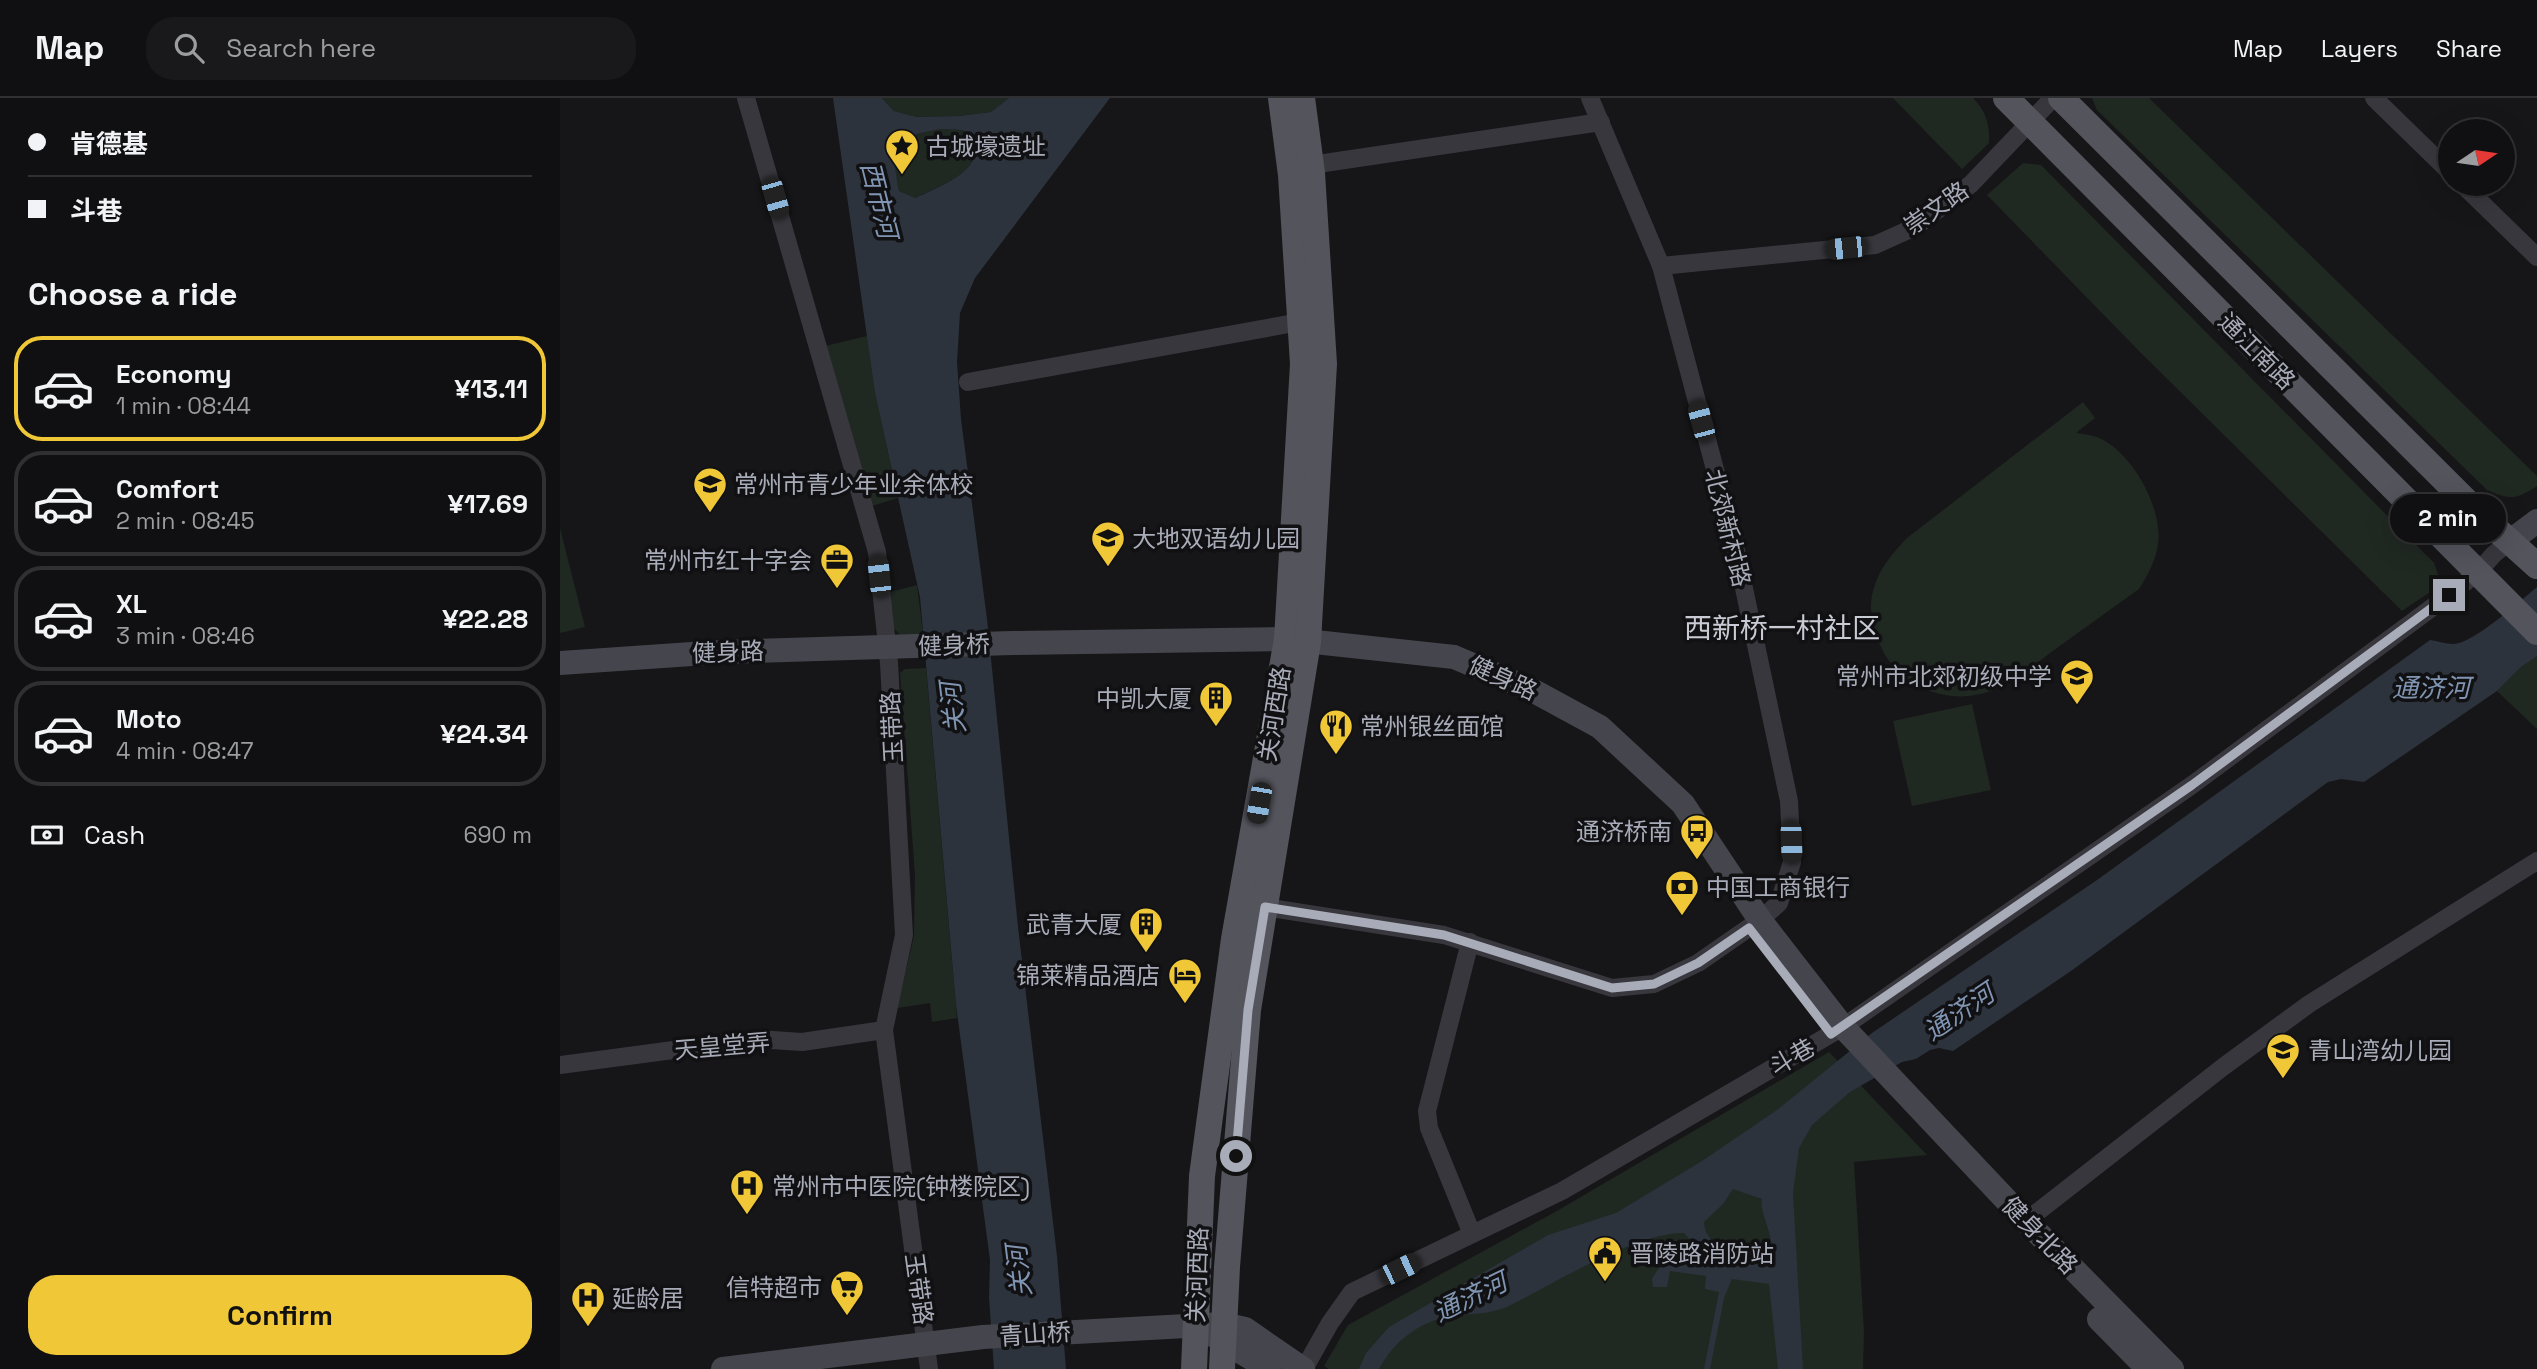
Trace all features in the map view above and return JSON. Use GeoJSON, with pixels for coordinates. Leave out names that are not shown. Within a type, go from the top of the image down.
{"type":"FeatureCollection","features":[{"type":"Feature","properties":{"kind":"main road","name":"关河西路"},"geometry":{"type":"LineString","coordinates":[[1194,1369],[1202,1176],[1234,939],[1296,649],[1303,364],[1291,175],[1281,98]]}},
{"type":"Feature","properties":{"kind":"main road","name":"关河西路"},"geometry":{"type":"LineString","coordinates":[[1222,1369],[1248,1010],[1265,907],[1296,649],[1324,364],[1311,165],[1302,98]]}},
{"type":"Feature","properties":{"kind":"main road","name":"通江南路"},"geometry":{"type":"LineString","coordinates":[[2006,98],[2537,632]]}},
{"type":"Feature","properties":{"kind":"main road","name":"通江南路"},"geometry":{"type":"LineString","coordinates":[[2062,98],[2509,542],[2537,566]]}},
{"type":"Feature","properties":{"kind":"main road"},"geometry":{"type":"LineString","coordinates":[[2509,542],[2537,521]]}},
{"type":"Feature","properties":{"kind":"main road","name":"健身路"},"geometry":{"type":"LineString","coordinates":[[1012,652],[1296,649],[1454,657],[1532,690],[1600,727],[1684,804],[1754,924],[1837,1030],[1903,1102]]}},
{"type":"Feature","properties":{"kind":"main road","name":"健身桥"},"geometry":{"type":"LineString","coordinates":[[892,655],[1012,652]]}},
{"type":"Feature","properties":{"kind":"main road","name":"健身路"},"geometry":{"type":"LineString","coordinates":[[560,663],[688,653],[892,655]]}},
{"type":"Feature","properties":{"kind":"main road","name":"健身路"},"geometry":{"type":"LineString","coordinates":[[560,677],[892,655]]}},
{"type":"Feature","properties":{"kind":"main road","name":"健身北路"},"geometry":{"type":"LineString","coordinates":[[1903,1102],[2026,1221],[2172,1369]]}},
{"type":"Feature","properties":{"kind":"main road","name":"健身北路"},"geometry":{"type":"LineString","coordinates":[[1903,1102],[2011,1231],[2148,1369]]}},
{"type":"Feature","properties":{"kind":"main road"},"geometry":{"type":"LineString","coordinates":[[1195,1325],[1223,1332],[1245,1329],[1304,1369]]}},
{"type":"Feature","properties":{"kind":"main road","name":"青山桥"},"geometry":{"type":"LineString","coordinates":[[723,1369],[983,1337],[1195,1325]]}},
{"type":"Feature","properties":{"kind":"main road"},"geometry":{"type":"LineString","coordinates":[[1223,1332],[1269,1369]]}},
{"type":"Feature","properties":{"kind":"street","name":"玉带路"},"geometry":{"type":"LineString","coordinates":[[746,98],[877,552],[892,655],[904,935],[884,1030],[929,1369]]}},
{"type":"Feature","properties":{"kind":"street","name":"北郊新村路"},"geometry":{"type":"LineString","coordinates":[[1265,907],[1444,935],[1612,988],[1654,984],[1698,963],[1779,903],[1792,862],[1789,801],[1734,541],[1661,266],[1590,98]]}},
{"type":"Feature","properties":{"kind":"street","name":"崇文路"},"geometry":{"type":"LineString","coordinates":[[1661,266],[1875,245],[1915,228],[1971,184],[2053,98]]}},
{"type":"Feature","properties":{"kind":"street"},"geometry":{"type":"LineString","coordinates":[[2374,98],[2438,160]]}},
{"type":"Feature","properties":{"kind":"street"},"geometry":{"type":"LineString","coordinates":[[1311,165],[1601,122]]}},
{"type":"Feature","properties":{"kind":"street"},"geometry":{"type":"LineString","coordinates":[[2474,196],[2537,257]]}},
{"type":"Feature","properties":{"kind":"street"},"geometry":{"type":"LineString","coordinates":[[968,382],[1300,322]]}},
{"type":"Feature","properties":{"kind":"street","name":"斗巷"},"geometry":{"type":"LineString","coordinates":[[1304,1369],[1329,1323],[1352,1292],[1562,1191],[1837,1030],[2192,785],[2477,573],[2509,542]]}},
{"type":"Feature","properties":{"kind":"street"},"geometry":{"type":"LineString","coordinates":[[2026,1221],[2223,1067],[2309,1004],[2537,861]]}},
{"type":"Feature","properties":{"kind":"street"},"geometry":{"type":"LineString","coordinates":[[1470,942],[1427,1111],[1429,1128],[1472,1234]]}},
{"type":"Feature","properties":{"kind":"street","name":"天皇堂弄"},"geometry":{"type":"LineString","coordinates":[[560,1065],[756,1040],[802,1042],[884,1030]]}},
{"type":"Feature","properties":{"kind":"shaded area"},"geometry":{"type":"Polygon","coordinates":[[[882,98],[1009,98],[991,112],[917,117],[894,111],[882,98]]]}},
{"type":"Feature","properties":{"kind":"shaded area"},"geometry":{"type":"Polygon","coordinates":[[[1893,98],[1973,98],[1986,119],[1989,143],[1962,169],[1893,98]]]}},
{"type":"Feature","properties":{"kind":"shaded area"},"geometry":{"type":"Polygon","coordinates":[[[2092,98],[2149,98],[2537,476],[2537,486],[2512,497],[2487,490],[2097,110],[2092,98]]]}},
{"type":"Feature","properties":{"kind":"shaded area"},"geometry":{"type":"Polygon","coordinates":[[[940,129],[962,130],[974,135],[977,147],[974,158],[959,176],[914,198],[899,191],[895,163],[898,146],[912,136],[940,129]]]}},
{"type":"Feature","properties":{"kind":"shaded area"},"geometry":{"type":"Polygon","coordinates":[[[2023,163],[2041,165],[2434,563],[2439,577],[2436,588],[2402,611],[2138,350],[1987,195],[2023,163]]]}},
{"type":"Feature","properties":{"kind":"shaded area"},"geometry":{"type":"Polygon","coordinates":[[[867,336],[875,393],[898,498],[872,506],[825,346],[867,336]]]}},
{"type":"Feature","properties":{"kind":"shaded area"},"geometry":{"type":"Polygon","coordinates":[[[2083,402],[2095,418],[2076,433],[2097,437],[2122,455],[2142,482],[2156,514],[2157,550],[2139,589],[2029,669],[1998,688],[1975,695],[1953,696],[1918,686],[1896,670],[1880,645],[1875,631],[1871,604],[1882,568],[1907,538],[2083,402]]]}},
{"type":"Feature","properties":{"kind":"shaded area"},"geometry":{"type":"Polygon","coordinates":[[[560,528],[585,627],[560,633],[560,528]]]}},
{"type":"Feature","properties":{"kind":"shaded area"},"geometry":{"type":"Polygon","coordinates":[[[917,585],[923,634],[900,635],[894,628],[890,592],[917,585]]]}},
{"type":"Feature","properties":{"kind":"shaded area"},"geometry":{"type":"Polygon","coordinates":[[[2537,657],[2537,729],[2497,691],[2537,657]]]}},
{"type":"Feature","properties":{"kind":"shaded area"},"geometry":{"type":"Polygon","coordinates":[[[926,668],[957,1018],[932,1022],[930,1003],[897,1008],[914,936],[915,875],[900,673],[905,669],[926,668]]]}},
{"type":"Feature","properties":{"kind":"shaded area"},"geometry":{"type":"Polygon","coordinates":[[[1972,704],[1991,790],[1912,806],[1893,721],[1972,704]]]}},
{"type":"Feature","properties":{"kind":"shaded area"},"geometry":{"type":"Polygon","coordinates":[[[1829,1052],[1927,1155],[1854,1162],[1864,1332],[1863,1369],[1329,1369],[1324,1366],[1348,1325],[1555,1212],[1829,1052]]]}},
{"type":"Feature","properties":{"kind":"water"},"geometry":{"type":"Polygon","coordinates":[[[833,98],[882,98],[894,111],[917,117],[991,112],[1009,98],[1110,98],[975,278],[960,313],[957,362],[961,419],[987,619],[1018,927],[1057,1256],[1066,1369],[994,1369],[989,1297],[990,1260],[956,1005],[920,597],[875,393],[833,98]],[[940,129],[904,140],[898,146],[895,163],[899,191],[915,198],[959,176],[974,158],[977,147],[974,135],[962,130],[940,129]]]}},
{"type":"Feature","properties":{"kind":"water","name":"通济河"},"geometry":{"type":"Polygon","coordinates":[[[2537,587],[2537,656],[2521,667],[2497,691],[2364,782],[2341,779],[2328,782],[2071,971],[1953,1051],[1939,1048],[1916,1059],[1902,1062],[1850,1092],[1812,1125],[1799,1148],[1793,1193],[1803,1369],[1778,1369],[1769,1284],[1732,1279],[1724,1298],[1710,1369],[1704,1369],[1719,1292],[1705,1289],[1706,1276],[1670,1271],[1667,1287],[1653,1287],[1652,1279],[1656,1272],[1690,1249],[1691,1241],[1684,1233],[1665,1235],[1619,1250],[1507,1307],[1429,1322],[1400,1341],[1379,1369],[1359,1369],[1366,1353],[1389,1327],[1548,1235],[1616,1213],[1702,1161],[1777,1110],[1872,1033],[2097,880],[2430,640],[2450,644],[2462,642],[2484,630],[2537,587]],[[1733,1189],[1723,1204],[1704,1222],[1710,1238],[1733,1254],[1732,1256],[1752,1262],[1764,1260],[1772,1249],[1762,1199],[1733,1189]]]}},
{"type":"Feature","properties":{"kind":"place","name":"古城壕遗址"},"geometry":{"type":"Point","coordinates":[902,176]}},
{"type":"Feature","properties":{"kind":"place","name":"常州市青少年业余体校"},"geometry":{"type":"Point","coordinates":[710,514]}},
{"type":"Feature","properties":{"kind":"place","name":"大地双语幼儿园"},"geometry":{"type":"Point","coordinates":[1108,568]}},
{"type":"Feature","properties":{"kind":"place","name":"常州市红十字会"},"geometry":{"type":"Point","coordinates":[837,590]}},
{"type":"Feature","properties":{"kind":"place","name":"常州市北郊初级中学"},"geometry":{"type":"Point","coordinates":[2077,706]}},
{"type":"Feature","properties":{"kind":"place","name":"中凯大厦"},"geometry":{"type":"Point","coordinates":[1216,728]}},
{"type":"Feature","properties":{"kind":"place","name":"常州银丝面馆"},"geometry":{"type":"Point","coordinates":[1336,756]}},
{"type":"Feature","properties":{"kind":"place","name":"通济桥南"},"geometry":{"type":"Point","coordinates":[1697,861]}},
{"type":"Feature","properties":{"kind":"place","name":"中国工商银行"},"geometry":{"type":"Point","coordinates":[1682,917]}},
{"type":"Feature","properties":{"kind":"place","name":"武青大厦"},"geometry":{"type":"Point","coordinates":[1146,954]}},
{"type":"Feature","properties":{"kind":"place","name":"锦莱精品酒店"},"geometry":{"type":"Point","coordinates":[1185,1005]}},
{"type":"Feature","properties":{"kind":"place","name":"青山湾幼儿园"},"geometry":{"type":"Point","coordinates":[2283,1080]}},
{"type":"Feature","properties":{"kind":"place","name":"常州市中医院(钟楼院区)"},"geometry":{"type":"Point","coordinates":[747,1216]}},
{"type":"Feature","properties":{"kind":"place","name":"晋陵路消防站"},"geometry":{"type":"Point","coordinates":[1605,1283]}},
{"type":"Feature","properties":{"kind":"place","name":"信特超市"},"geometry":{"type":"Point","coordinates":[847,1317]}},
{"type":"Feature","properties":{"kind":"place","name":"延龄居"},"geometry":{"type":"Point","coordinates":[588,1328]}},
{"type":"Feature","properties":{"kind":"district","name":"西新桥一村社区"},"geometry":{"type":"Point","coordinates":[1782,628]}},
{"type":"Feature","properties":{"kind":"route"},"geometry":{"type":"LineString","coordinates":[[1236,1156],[1248,1010],[1265,907],[1444,935],[1612,988],[1654,984],[1698,963],[1749,928],[1831,1034],[2192,785],[2449,595]]}},
{"type":"Feature","properties":{"kind":"water label","name":"西市河"},"geometry":{"type":"Point","coordinates":[879,200]}},
{"type":"Feature","properties":{"kind":"water label","name":"关河"},"geometry":{"type":"Point","coordinates":[953,708]}},
{"type":"Feature","properties":{"kind":"water label","name":"关河"},"geometry":{"type":"Point","coordinates":[1019,1271]}}]}
